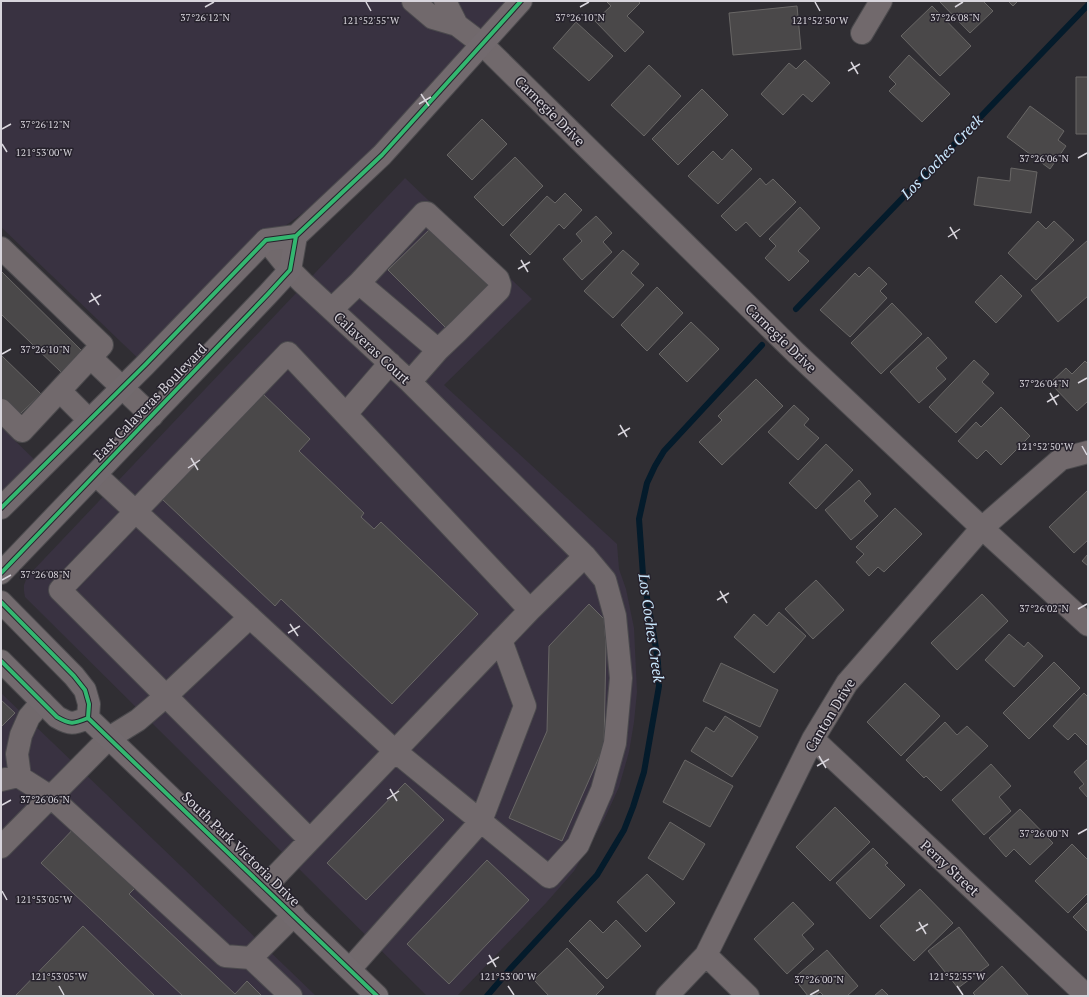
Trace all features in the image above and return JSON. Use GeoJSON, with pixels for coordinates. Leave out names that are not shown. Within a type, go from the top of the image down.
{"type":"FeatureCollection","features":[{"type":"Feature","properties":{"kind":"main road"},"geometry":{"type":"LineString","coordinates":[[266,240],[296,236],[382,155],[521,1]]}},
{"type":"Feature","properties":{"kind":"main road"},"geometry":{"type":"LineString","coordinates":[[290,270],[296,236]]}},
{"type":"Feature","properties":{"kind":"main road","name":"East Calaveras Boulevard"},"geometry":{"type":"LineString","coordinates":[[1,508],[145,366],[266,240]]}},
{"type":"Feature","properties":{"kind":"main road","name":"East Calaveras Boulevard"},"geometry":{"type":"LineString","coordinates":[[1,573],[290,270]]}},
{"type":"Feature","properties":{"kind":"main road"},"geometry":{"type":"LineString","coordinates":[[1,602],[74,676],[85,690],[89,704],[88,718],[77,723],[68,723],[57,717],[1,661]]}},
{"type":"Feature","properties":{"kind":"main road","name":"South Park Victoria Drive"},"geometry":{"type":"LineString","coordinates":[[88,718],[377,996]]}},
{"type":"Feature","properties":{"kind":"street"},"geometry":{"type":"LineString","coordinates":[[413,1],[433,18],[457,25]]}},
{"type":"Feature","properties":{"kind":"street"},"geometry":{"type":"LineString","coordinates":[[445,1],[457,25]]}},
{"type":"Feature","properties":{"kind":"street"},"geometry":{"type":"LineString","coordinates":[[862,33],[881,1]]}},
{"type":"Feature","properties":{"kind":"street","name":"Carnegie Drive"},"geometry":{"type":"LineString","coordinates":[[457,25],[482,44],[796,353],[982,528],[1088,625]]}},
{"type":"Feature","properties":{"kind":"street"},"geometry":{"type":"LineString","coordinates":[[332,309],[359,283],[424,213],[427,213],[498,279],[500,285],[499,290],[438,350],[410,382]]}},
{"type":"Feature","properties":{"kind":"street","name":"Calaveras Court"},"geometry":{"type":"LineString","coordinates":[[266,240],[290,270],[410,382],[585,556],[605,580],[615,616],[621,678],[615,743],[602,790],[578,845],[549,877],[481,821]]}},
{"type":"Feature","properties":{"kind":"street"},"geometry":{"type":"LineString","coordinates":[[1,248],[102,345],[22,432],[1,410]]}},
{"type":"Feature","properties":{"kind":"street"},"geometry":{"type":"LineString","coordinates":[[359,283],[438,350]]}},
{"type":"Feature","properties":{"kind":"street"},"geometry":{"type":"LineString","coordinates":[[310,840],[60,590],[288,353],[530,610]]}},
{"type":"Feature","properties":{"kind":"street"},"geometry":{"type":"LineString","coordinates":[[91,358],[152,416]]}},
{"type":"Feature","properties":{"kind":"street"},"geometry":{"type":"LineString","coordinates":[[346,414],[390,364]]}},
{"type":"Feature","properties":{"kind":"street"},"geometry":{"type":"LineString","coordinates":[[60,391],[89,420]]}},
{"type":"Feature","properties":{"kind":"street","name":"Canton Drive"},"geometry":{"type":"LineString","coordinates":[[667,996],[706,955],[814,739],[847,683],[982,528],[1061,459],[1088,452]]}},
{"type":"Feature","properties":{"kind":"street"},"geometry":{"type":"LineString","coordinates":[[96,475],[395,751],[481,821]]}},
{"type":"Feature","properties":{"kind":"street"},"geometry":{"type":"LineString","coordinates":[[265,887],[530,610],[585,556]]}},
{"type":"Feature","properties":{"kind":"street"},"geometry":{"type":"LineString","coordinates":[[1,847],[109,738],[138,720],[166,696],[250,617]]}},
{"type":"Feature","properties":{"kind":"street"},"geometry":{"type":"LineString","coordinates":[[350,969],[481,821],[525,706],[501,640]]}},
{"type":"Feature","properties":{"kind":"street"},"geometry":{"type":"LineString","coordinates":[[42,702],[30,717],[21,735],[10,778],[51,797],[225,956],[251,958],[291,996]]}},
{"type":"Feature","properties":{"kind":"street","name":"Perry Street"},"geometry":{"type":"LineString","coordinates":[[814,739],[1086,996]]}},
{"type":"Feature","properties":{"kind":"street"},"geometry":{"type":"LineString","coordinates":[[251,958],[294,915]]}},
{"type":"Feature","properties":{"kind":"street"},"geometry":{"type":"LineString","coordinates":[[706,955],[748,996]]}},
{"type":"Feature","properties":{"kind":"shaded area"},"geometry":{"type":"Polygon","coordinates":[[[1,1],[521,1],[382,155],[266,240],[145,365],[1,227],[1,1]]]}},
{"type":"Feature","properties":{"kind":"shaded area"},"geometry":{"type":"Polygon","coordinates":[[[405,178],[532,299],[444,385],[617,544],[619,569],[626,589],[634,628],[637,692],[634,722],[629,752],[619,787],[604,820],[574,871],[546,903],[457,996],[427,996],[25,597],[24,591],[24,585],[27,577],[405,178]]]}},
{"type":"Feature","properties":{"kind":"shaded area"},"geometry":{"type":"Polygon","coordinates":[[[1,427],[42,467],[1,508],[1,427]]]}},
{"type":"Feature","properties":{"kind":"shaded area"},"geometry":{"type":"Polygon","coordinates":[[[1,693],[316,996],[1,996],[1,693]]]}},
{"type":"Feature","properties":{"kind":"building"},"geometry":{"type":"Polygon","coordinates":[[[606,1],[638,1],[640,3],[627,16],[644,32],[625,52],[595,21],[611,6],[606,1]]]}},
{"type":"Feature","properties":{"kind":"building"},"geometry":{"type":"Polygon","coordinates":[[[939,1],[983,1],[993,11],[970,33],[939,1]]]}},
{"type":"Feature","properties":{"kind":"building"},"geometry":{"type":"Polygon","coordinates":[[[1008,1],[1018,1],[1013,6],[1008,1]]]}},
{"type":"Feature","properties":{"kind":"building"},"geometry":{"type":"Polygon","coordinates":[[[797,6],[801,49],[733,55],[729,13],[797,6]]]}},
{"type":"Feature","properties":{"kind":"building"},"geometry":{"type":"Polygon","coordinates":[[[932,6],[971,46],[940,76],[901,36],[932,6]]]}},
{"type":"Feature","properties":{"kind":"building"},"geometry":{"type":"Polygon","coordinates":[[[576,22],[613,56],[589,81],[553,48],[576,22]]]}},
{"type":"Feature","properties":{"kind":"building"},"geometry":{"type":"Polygon","coordinates":[[[909,55],[950,94],[922,122],[889,91],[896,84],[889,77],[909,55]]]}},
{"type":"Feature","properties":{"kind":"building"},"geometry":{"type":"Polygon","coordinates":[[[805,60],[830,83],[812,102],[803,94],[783,115],[761,94],[789,63],[796,69],[805,60]]]}},
{"type":"Feature","properties":{"kind":"building"},"geometry":{"type":"Polygon","coordinates":[[[649,65],[681,96],[644,136],[611,105],[649,65]]]}},
{"type":"Feature","properties":{"kind":"building"},"geometry":{"type":"Polygon","coordinates":[[[1076,77],[1088,77],[1088,134],[1076,134],[1076,77]]]}},
{"type":"Feature","properties":{"kind":"building"},"geometry":{"type":"Polygon","coordinates":[[[702,89],[728,115],[678,165],[652,139],[702,89]]]}},
{"type":"Feature","properties":{"kind":"building"},"geometry":{"type":"Polygon","coordinates":[[[1030,106],[1064,131],[1058,140],[1066,146],[1050,169],[1007,137],[1030,106]]]}},
{"type":"Feature","properties":{"kind":"building"},"geometry":{"type":"Polygon","coordinates":[[[482,119],[507,144],[472,180],[447,155],[482,119]]]}},
{"type":"Feature","properties":{"kind":"building"},"geometry":{"type":"Polygon","coordinates":[[[732,149],[752,169],[718,204],[688,176],[713,151],[722,160],[732,149]]]}},
{"type":"Feature","properties":{"kind":"building"},"geometry":{"type":"Polygon","coordinates":[[[515,157],[543,186],[503,226],[474,197],[515,157]]]}},
{"type":"Feature","properties":{"kind":"building"},"geometry":{"type":"Polygon","coordinates":[[[1011,168],[1037,172],[1031,213],[974,205],[978,177],[1010,181],[1011,168]]]}},
{"type":"Feature","properties":{"kind":"building"},"geometry":{"type":"Polygon","coordinates":[[[760,178],[766,185],[773,179],[796,202],[760,237],[746,222],[736,231],[721,216],[760,178]]]}},
{"type":"Feature","properties":{"kind":"building"},"geometry":{"type":"Polygon","coordinates":[[[565,193],[582,210],[564,229],[559,224],[530,255],[510,235],[547,196],[555,203],[565,193]]]}},
{"type":"Feature","properties":{"kind":"building"},"geometry":{"type":"Polygon","coordinates":[[[800,207],[820,228],[798,251],[809,261],[789,281],[765,258],[776,246],[769,239],[800,207]]]}},
{"type":"Feature","properties":{"kind":"building"},"geometry":{"type":"Polygon","coordinates":[[[596,216],[612,233],[603,242],[612,252],[582,280],[563,259],[582,241],[576,234],[596,216]]]}},
{"type":"Feature","properties":{"kind":"building"},"geometry":{"type":"Polygon","coordinates":[[[1038,221],[1046,229],[1054,221],[1074,240],[1036,280],[1008,253],[1038,221]]]}},
{"type":"Feature","properties":{"kind":"building"},"geometry":{"type":"Polygon","coordinates":[[[434,225],[497,287],[451,333],[388,270],[434,225]]]}},
{"type":"Feature","properties":{"kind":"building"},"geometry":{"type":"Polygon","coordinates":[[[1088,240],[1088,296],[1058,322],[1031,290],[1088,240]]]}},
{"type":"Feature","properties":{"kind":"building"},"geometry":{"type":"Polygon","coordinates":[[[623,250],[639,264],[631,273],[644,285],[613,318],[584,291],[623,250]]]}},
{"type":"Feature","properties":{"kind":"building"},"geometry":{"type":"Polygon","coordinates":[[[869,267],[887,284],[880,291],[887,298],[850,337],[820,310],[855,273],[859,277],[869,267]]]}},
{"type":"Feature","properties":{"kind":"building"},"geometry":{"type":"Polygon","coordinates":[[[1,271],[83,352],[62,373],[1,314],[1,271]]]}},
{"type":"Feature","properties":{"kind":"building"},"geometry":{"type":"Polygon","coordinates":[[[1001,275],[1022,296],[996,323],[975,302],[1001,275]]]}},
{"type":"Feature","properties":{"kind":"building"},"geometry":{"type":"Polygon","coordinates":[[[657,287],[683,313],[647,351],[621,325],[657,287]]]}},
{"type":"Feature","properties":{"kind":"building"},"geometry":{"type":"Polygon","coordinates":[[[892,303],[922,334],[881,374],[851,343],[892,303]]]}},
{"type":"Feature","properties":{"kind":"building"},"geometry":{"type":"Polygon","coordinates":[[[691,322],[719,349],[687,382],[659,354],[691,322]]]}},
{"type":"Feature","properties":{"kind":"building"},"geometry":{"type":"Polygon","coordinates":[[[928,337],[947,358],[936,368],[946,379],[919,403],[890,372],[928,337]]]}},
{"type":"Feature","properties":{"kind":"building"},"geometry":{"type":"Polygon","coordinates":[[[1,355],[41,394],[19,415],[1,398],[1,355]]]}},
{"type":"Feature","properties":{"kind":"building"},"geometry":{"type":"Polygon","coordinates":[[[974,360],[989,374],[982,382],[994,393],[956,433],[929,407],[974,360]]]}},
{"type":"Feature","properties":{"kind":"building"},"geometry":{"type":"Polygon","coordinates":[[[1085,361],[1088,364],[1088,401],[1077,411],[1050,383],[1066,368],[1072,374],[1085,361]]]}},
{"type":"Feature","properties":{"kind":"building"},"geometry":{"type":"Polygon","coordinates":[[[756,379],[783,406],[722,465],[699,442],[722,420],[718,416],[756,379]]]}},
{"type":"Feature","properties":{"kind":"building"},"geometry":{"type":"Polygon","coordinates":[[[262,393],[310,439],[299,451],[364,513],[361,517],[374,529],[381,522],[478,614],[392,704],[281,599],[275,606],[162,499],[262,393]]]}},
{"type":"Feature","properties":{"kind":"building"},"geometry":{"type":"Polygon","coordinates":[[[794,405],[809,419],[804,425],[819,438],[798,460],[768,432],[794,405]]]}},
{"type":"Feature","properties":{"kind":"building"},"geometry":{"type":"Polygon","coordinates":[[[1001,407],[1030,436],[1001,465],[986,450],[977,459],[958,441],[976,422],[981,427],[1001,407]]]}},
{"type":"Feature","properties":{"kind":"building"},"geometry":{"type":"Polygon","coordinates":[[[826,444],[853,470],[816,509],[789,483],[826,444]]]}},
{"type":"Feature","properties":{"kind":"building"},"geometry":{"type":"Polygon","coordinates":[[[859,480],[871,494],[864,501],[878,516],[851,540],[825,510],[859,480]]]}},
{"type":"Feature","properties":{"kind":"building"},"geometry":{"type":"Polygon","coordinates":[[[1088,490],[1088,540],[1074,553],[1049,527],[1088,490]]]}},
{"type":"Feature","properties":{"kind":"building"},"geometry":{"type":"Polygon","coordinates":[[[895,508],[922,534],[884,572],[878,567],[869,576],[856,562],[864,554],[856,547],[895,508]]]}},
{"type":"Feature","properties":{"kind":"building"},"geometry":{"type":"Polygon","coordinates":[[[1088,554],[1088,566],[1082,561],[1088,554]]]}},
{"type":"Feature","properties":{"kind":"building"},"geometry":{"type":"Polygon","coordinates":[[[816,580],[844,610],[813,639],[785,609],[816,580]]]}},
{"type":"Feature","properties":{"kind":"building"},"geometry":{"type":"Polygon","coordinates":[[[982,594],[1008,621],[957,670],[931,643],[982,594]]]}},
{"type":"Feature","properties":{"kind":"building"},"geometry":{"type":"Polygon","coordinates":[[[589,604],[604,619],[606,645],[604,746],[562,841],[509,818],[547,731],[549,646],[589,604]]]}},
{"type":"Feature","properties":{"kind":"building"},"geometry":{"type":"Polygon","coordinates":[[[779,612],[806,636],[774,673],[734,637],[754,614],[767,626],[779,612]]]}},
{"type":"Feature","properties":{"kind":"building"},"geometry":{"type":"Polygon","coordinates":[[[1009,634],[1024,647],[1028,642],[1043,656],[1014,687],[985,660],[1009,634]]]}},
{"type":"Feature","properties":{"kind":"building"},"geometry":{"type":"Polygon","coordinates":[[[1054,662],[1080,688],[1029,739],[1003,713],[1054,662]]]}},
{"type":"Feature","properties":{"kind":"building"},"geometry":{"type":"Polygon","coordinates":[[[721,663],[778,690],[760,727],[703,701],[721,663]]]}},
{"type":"Feature","properties":{"kind":"building"},"geometry":{"type":"Polygon","coordinates":[[[905,683],[940,716],[901,756],[867,722],[905,683]]]}},
{"type":"Feature","properties":{"kind":"building"},"geometry":{"type":"Polygon","coordinates":[[[1084,693],[1088,697],[1088,746],[1075,733],[1068,740],[1053,726],[1084,693]]]}},
{"type":"Feature","properties":{"kind":"building"},"geometry":{"type":"Polygon","coordinates":[[[1,700],[15,713],[1,727],[1,700]]]}},
{"type":"Feature","properties":{"kind":"building"},"geometry":{"type":"Polygon","coordinates":[[[725,716],[758,737],[732,777],[691,751],[706,727],[714,732],[725,716]]]}},
{"type":"Feature","properties":{"kind":"building"},"geometry":{"type":"Polygon","coordinates":[[[945,722],[957,735],[967,726],[988,746],[941,791],[926,776],[924,778],[906,760],[945,722]]]}},
{"type":"Feature","properties":{"kind":"building"},"geometry":{"type":"Polygon","coordinates":[[[1088,759],[1088,798],[1079,788],[1084,784],[1074,772],[1088,759]]]}},
{"type":"Feature","properties":{"kind":"building"},"geometry":{"type":"Polygon","coordinates":[[[685,760],[733,786],[710,827],[663,802],[685,760]]]}},
{"type":"Feature","properties":{"kind":"building"},"geometry":{"type":"Polygon","coordinates":[[[991,764],[1011,786],[999,797],[1011,811],[984,835],[952,800],[991,764]]]}},
{"type":"Feature","properties":{"kind":"building"},"geometry":{"type":"Polygon","coordinates":[[[405,783],[444,820],[366,900],[327,863],[405,783]]]}},
{"type":"Feature","properties":{"kind":"building"},"geometry":{"type":"Polygon","coordinates":[[[835,807],[870,842],[830,881],[796,847],[835,807]]]}},
{"type":"Feature","properties":{"kind":"building"},"geometry":{"type":"Polygon","coordinates":[[[1020,809],[1053,843],[1030,865],[1014,849],[1006,857],[989,838],[1020,809]]]}},
{"type":"Feature","properties":{"kind":"building"},"geometry":{"type":"Polygon","coordinates":[[[670,822],[705,844],[683,880],[648,858],[670,822]]]}},
{"type":"Feature","properties":{"kind":"building"},"geometry":{"type":"Polygon","coordinates":[[[77,825],[139,884],[129,894],[235,994],[247,981],[262,996],[183,996],[41,863],[77,825]]]}},
{"type":"Feature","properties":{"kind":"building"},"geometry":{"type":"Polygon","coordinates":[[[1072,844],[1088,860],[1088,893],[1068,913],[1035,881],[1072,844]]]}},
{"type":"Feature","properties":{"kind":"building"},"geometry":{"type":"Polygon","coordinates":[[[873,848],[888,863],[885,865],[905,885],[870,919],[836,883],[873,848]]]}},
{"type":"Feature","properties":{"kind":"building"},"geometry":{"type":"Polygon","coordinates":[[[487,860],[529,900],[449,984],[407,944],[487,860]]]}},
{"type":"Feature","properties":{"kind":"building"},"geometry":{"type":"Polygon","coordinates":[[[647,874],[675,903],[646,932],[617,902],[647,874]]]}},
{"type":"Feature","properties":{"kind":"building"},"geometry":{"type":"Polygon","coordinates":[[[920,889],[953,923],[914,961],[880,926],[920,889]]]}},
{"type":"Feature","properties":{"kind":"building"},"geometry":{"type":"Polygon","coordinates":[[[793,902],[814,924],[802,935],[814,949],[787,974],[754,939],[793,902]]]}},
{"type":"Feature","properties":{"kind":"building"},"geometry":{"type":"Polygon","coordinates":[[[1088,902],[1088,932],[1073,917],[1088,902]]]}},
{"type":"Feature","properties":{"kind":"building"},"geometry":{"type":"Polygon","coordinates":[[[590,920],[603,933],[616,920],[641,946],[607,979],[569,941],[590,920]]]}},
{"type":"Feature","properties":{"kind":"building"},"geometry":{"type":"Polygon","coordinates":[[[83,926],[155,996],[17,996],[16,995],[83,926]]]}},
{"type":"Feature","properties":{"kind":"building"},"geometry":{"type":"Polygon","coordinates":[[[959,927],[989,965],[958,988],[928,951],[959,927]]]}},
{"type":"Feature","properties":{"kind":"building"},"geometry":{"type":"Polygon","coordinates":[[[567,948],[604,987],[595,996],[549,996],[534,980],[567,948]]]}},
{"type":"Feature","properties":{"kind":"building"},"geometry":{"type":"Polygon","coordinates":[[[827,950],[858,986],[847,996],[824,996],[820,992],[815,996],[808,996],[794,978],[827,950]]]}},
{"type":"Feature","properties":{"kind":"building"},"geometry":{"type":"Polygon","coordinates":[[[1002,966],[1029,996],[976,996],[973,993],[1002,966]]]}},
{"type":"Feature","properties":{"kind":"building"},"geometry":{"type":"Polygon","coordinates":[[[882,989],[889,996],[874,996],[882,989]]]}},
{"type":"Feature","properties":{"kind":"waterway","name":"Los Coches Creek"},"geometry":{"type":"LineString","coordinates":[[796,309],[1088,5]]}},
{"type":"Feature","properties":{"kind":"waterway","name":"Los Coches Creek"},"geometry":{"type":"LineString","coordinates":[[487,996],[597,875],[624,830],[644,772],[659,686],[656,648],[643,575],[639,519],[647,483],[664,451],[762,345]]}},
{"type":"Feature","properties":{"kind":"cycle path"},"geometry":{"type":"LineString","coordinates":[[1,508],[145,365],[266,240],[296,236],[382,155],[521,1]]}},
{"type":"Feature","properties":{"kind":"cycle path"},"geometry":{"type":"LineString","coordinates":[[1,573],[290,270],[296,236]]}},
{"type":"Feature","properties":{"kind":"cycle path"},"geometry":{"type":"LineString","coordinates":[[1,602],[74,676],[85,690],[89,704],[88,718]]}},
{"type":"Feature","properties":{"kind":"cycle path"},"geometry":{"type":"LineString","coordinates":[[1,661],[57,717],[72,723],[88,718]]}},
{"type":"Feature","properties":{"kind":"cycle path"},"geometry":{"type":"LineString","coordinates":[[88,718],[377,996]]}}]}
